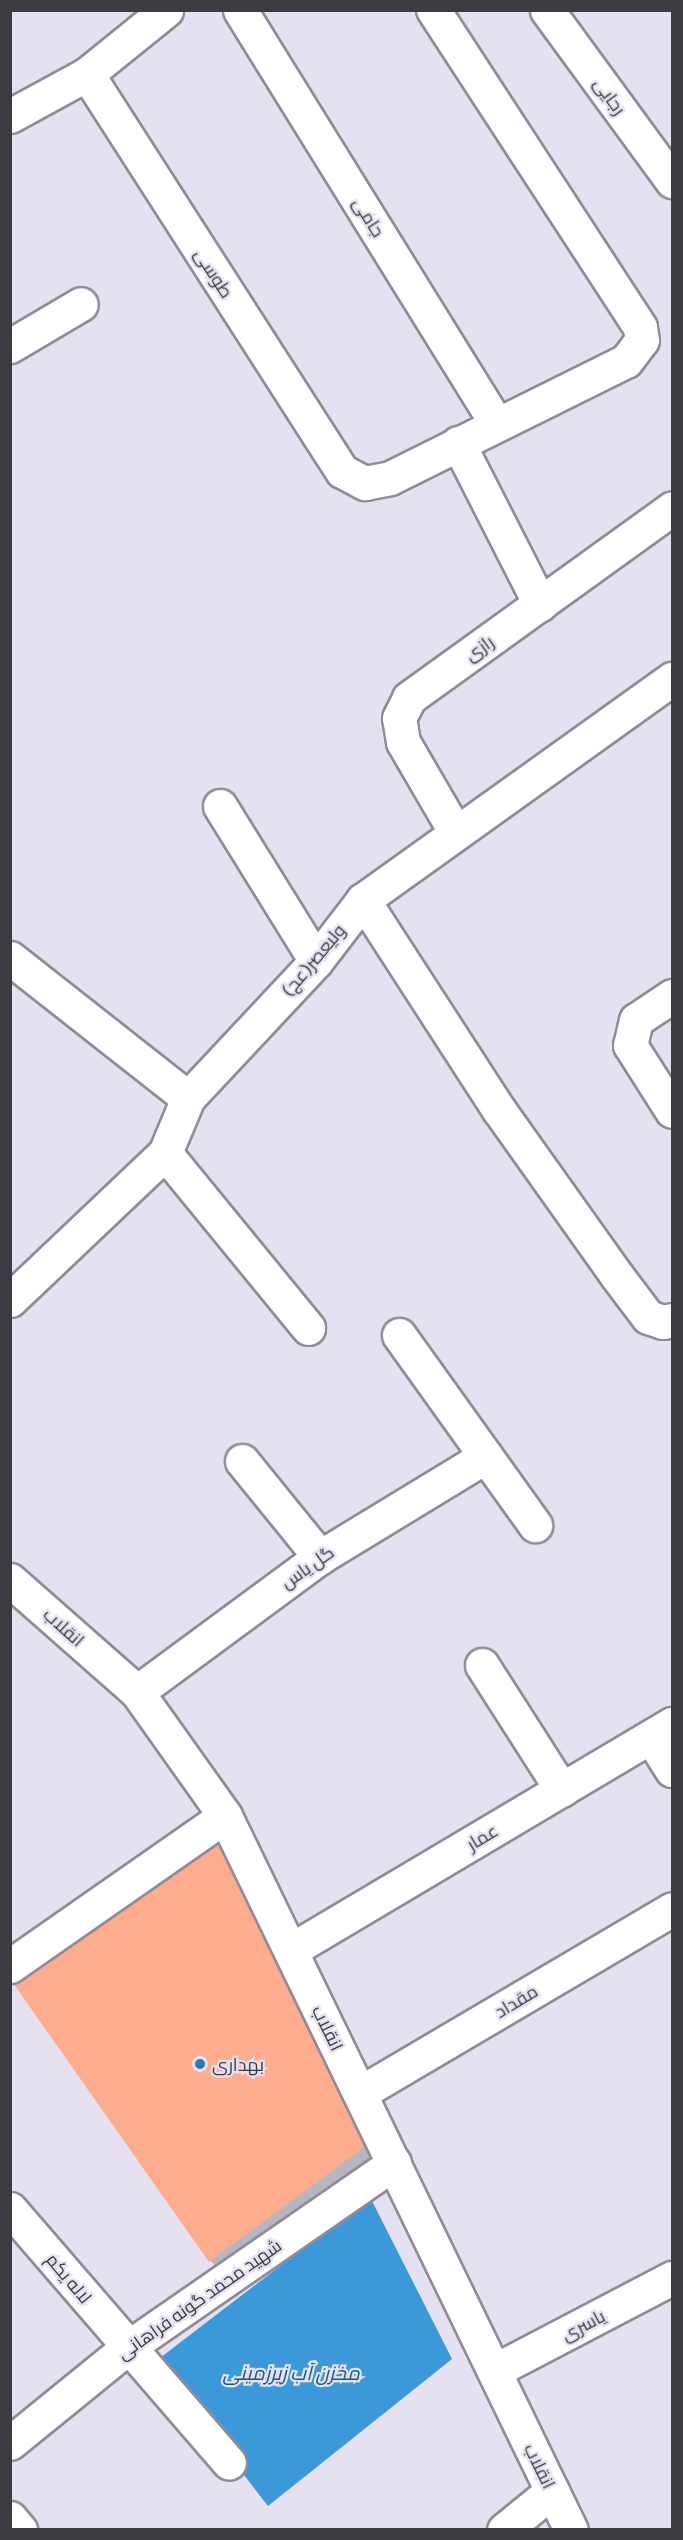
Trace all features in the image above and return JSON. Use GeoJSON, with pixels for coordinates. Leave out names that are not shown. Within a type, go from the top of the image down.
{"type":"FeatureCollection","features":[{"type":"Feature","properties":{"kind":"street"},"geometry":{"type":"LineString","coordinates":[[10,116],[87,74],[166,10]]}},
{"type":"Feature","properties":{"kind":"street","name":"جامی"},"geometry":{"type":"LineString","coordinates":[[240,10],[497,424]]}},
{"type":"Feature","properties":{"kind":"street"},"geometry":{"type":"LineString","coordinates":[[433,10],[640,327],[642,340],[626,361],[458,443],[540,604]]}},
{"type":"Feature","properties":{"kind":"street","name":"رجایی"},"geometry":{"type":"LineString","coordinates":[[547,10],[672,182]]}},
{"type":"Feature","properties":{"kind":"street","name":"طوسی"},"geometry":{"type":"LineString","coordinates":[[87,74],[342,471],[365,483],[390,478],[458,443]]}},
{"type":"Feature","properties":{"kind":"street"},"geometry":{"type":"LineString","coordinates":[[10,346],[81,304]]}},
{"type":"Feature","properties":{"kind":"street","name":"رازی"},"geometry":{"type":"LineString","coordinates":[[456,833],[403,742],[399,718],[410,698],[672,508]]}},
{"type":"Feature","properties":{"kind":"street","name":"ولیعصر(عج)"},"geometry":{"type":"LineString","coordinates":[[10,1300],[165,1153],[188,1098],[316,961],[363,900],[672,679]]}},
{"type":"Feature","properties":{"kind":"street"},"geometry":{"type":"LineString","coordinates":[[220,806],[316,961]]}},
{"type":"Feature","properties":{"kind":"street"},"geometry":{"type":"LineString","coordinates":[[363,900],[499,1110],[617,1276],[648,1317],[663,1322],[672,1320]]}},
{"type":"Feature","properties":{"kind":"street"},"geometry":{"type":"LineString","coordinates":[[10,958],[188,1098]]}},
{"type":"Feature","properties":{"kind":"street"},"geometry":{"type":"LineString","coordinates":[[672,996],[636,1020],[630,1045],[637,1060],[672,1111]]}},
{"type":"Feature","properties":{"kind":"street"},"geometry":{"type":"LineString","coordinates":[[165,1153],[308,1328]]}},
{"type":"Feature","properties":{"kind":"street"},"geometry":{"type":"LineString","coordinates":[[399,1335],[535,1525]]}},
{"type":"Feature","properties":{"kind":"street","name":"گل یاس"},"geometry":{"type":"LineString","coordinates":[[137,1692],[320,1557],[486,1456]]}},
{"type":"Feature","properties":{"kind":"street"},"geometry":{"type":"LineString","coordinates":[[242,1461],[320,1557]]}},
{"type":"Feature","properties":{"kind":"street","name":"انقلاب"},"geometry":{"type":"LineString","coordinates":[[10,1580],[137,1692],[225,1816],[571,2529]]}},
{"type":"Feature","properties":{"kind":"street"},"geometry":{"type":"LineString","coordinates":[[482,1665],[562,1790]]}},
{"type":"Feature","properties":{"kind":"street"},"geometry":{"type":"LineString","coordinates":[[662,1731],[672,1770]]}},
{"type":"Feature","properties":{"kind":"street","name":"عمار"},"geometry":{"type":"LineString","coordinates":[[291,1950],[662,1731]]}},
{"type":"Feature","properties":{"kind":"street"},"geometry":{"type":"LineString","coordinates":[[10,1966],[225,1816]]}},
{"type":"Feature","properties":{"kind":"street","name":"مقداد"},"geometry":{"type":"LineString","coordinates":[[360,2093],[672,1909]]}},
{"type":"Feature","properties":{"kind":"street","name":"شهید محمد گونه فراهانی"},"geometry":{"type":"LineString","coordinates":[[10,2443],[127,2348],[394,2163]]}},
{"type":"Feature","properties":{"kind":"street","name":"لاله یکم"},"geometry":{"type":"LineString","coordinates":[[10,2209],[127,2348],[229,2463]]}},
{"type":"Feature","properties":{"kind":"street","name":"یاسری"},"geometry":{"type":"LineString","coordinates":[[494,2371],[672,2278]]}},
{"type":"Feature","properties":{"kind":"street"},"geometry":{"type":"LineString","coordinates":[[504,2529],[552,2491]]}},
{"type":"Feature","properties":{"kind":"street"},"geometry":{"type":"LineString","coordinates":[[10,2518],[20,2529]]}},
{"type":"Feature","properties":{"kind":"water","name":"مخزن آب زیرزمینی"},"geometry":{"type":"Polygon","coordinates":[[[370,2197],[452,2359],[268,2506],[156,2361],[370,2197]]]}},
{"type":"Feature","properties":{"kind":"building","name":"بهداری"},"geometry":{"type":"Polygon","coordinates":[[[223,1838],[367,2145],[209,2262],[13,1983],[223,1838]]]}},
{"type":"Feature","properties":{"kind":"place","name":"بهداری"},"geometry":{"type":"Point","coordinates":[200,2064]}}]}
